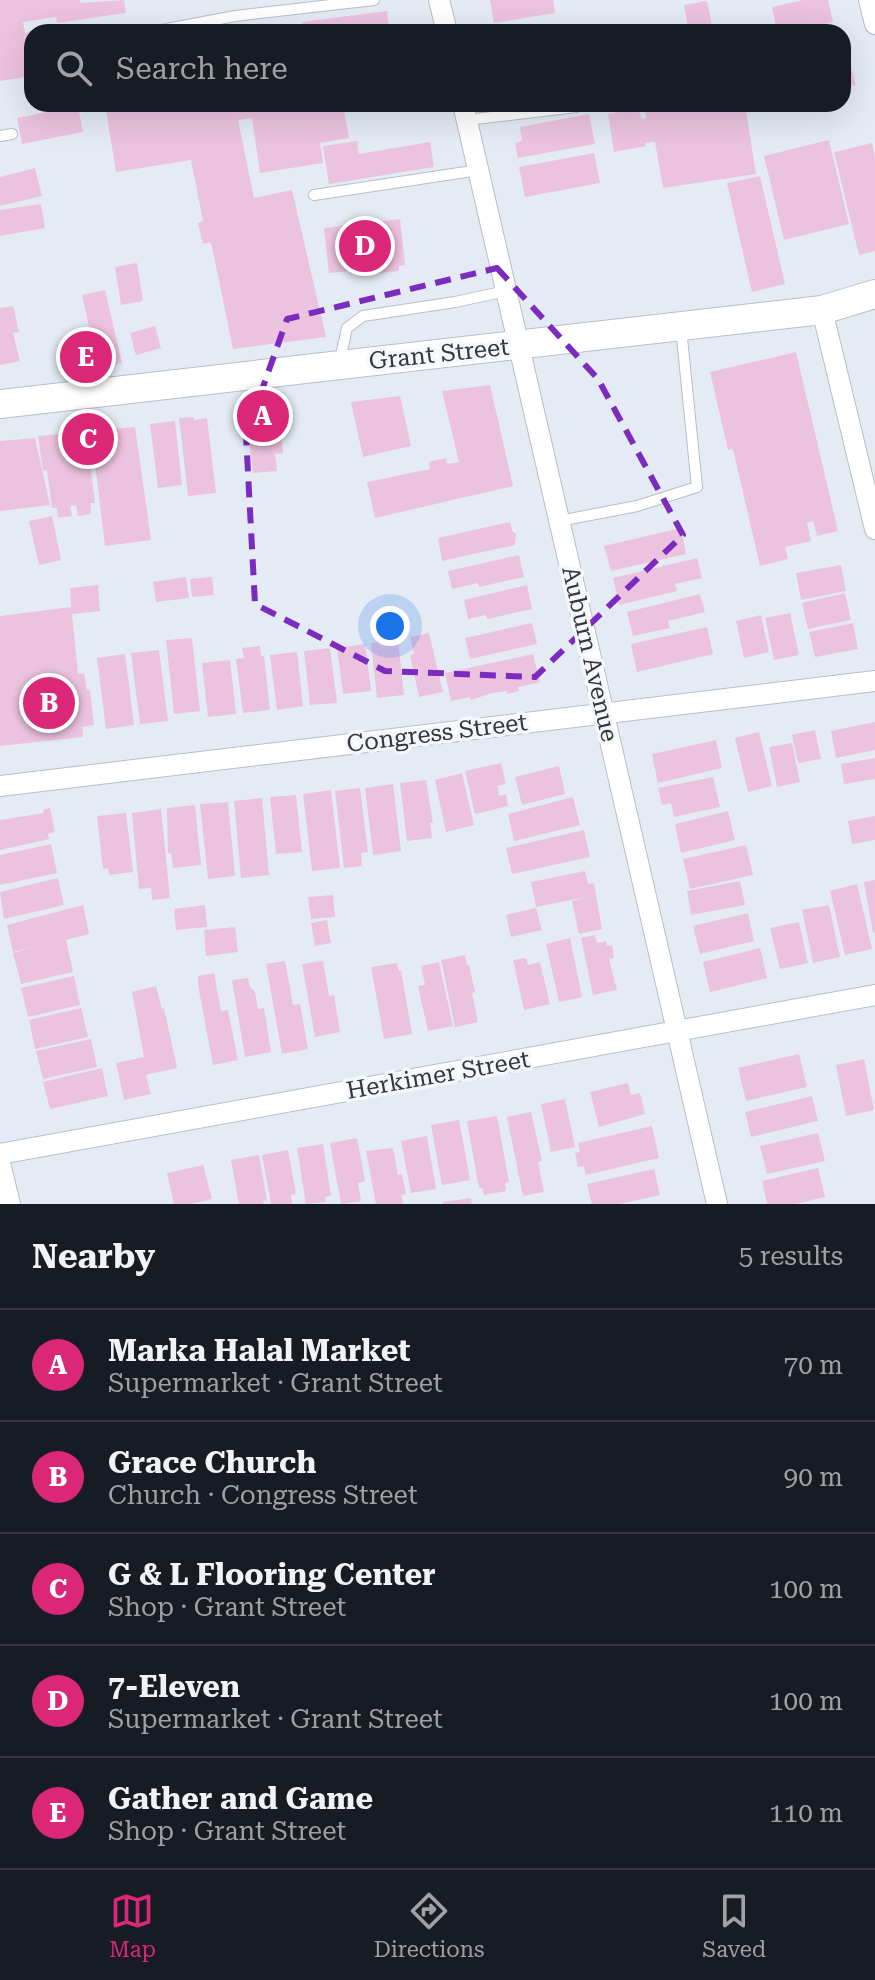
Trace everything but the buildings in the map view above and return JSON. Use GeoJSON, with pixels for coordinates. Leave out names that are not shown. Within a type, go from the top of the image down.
{"type":"FeatureCollection","features":[{"type":"Feature","properties":{"kind":"street"},"geometry":{"type":"LineString","coordinates":[[439,0],[445,24]]}},
{"type":"Feature","properties":{"kind":"street"},"geometry":{"type":"LineString","coordinates":[[869,0],[875,24]]}},
{"type":"Feature","properties":{"kind":"street","name":"Auburn Avenue"},"geometry":{"type":"LineString","coordinates":[[465,112],[717,1204]]}},
{"type":"Feature","properties":{"kind":"street","name":"Grant Street"},"geometry":{"type":"LineString","coordinates":[[0,404],[822,310],[875,295]]}},
{"type":"Feature","properties":{"kind":"street"},"geometry":{"type":"LineString","coordinates":[[822,310],[874,520]]}},
{"type":"Feature","properties":{"kind":"street","name":"Congress Street"},"geometry":{"type":"LineString","coordinates":[[0,786],[875,681]]}},
{"type":"Feature","properties":{"kind":"street","name":"Herkimer Street"},"geometry":{"type":"LineString","coordinates":[[0,1154],[875,995]]}},
{"type":"Feature","properties":{"kind":"street"},"geometry":{"type":"LineString","coordinates":[[0,1163],[10,1204]]}},
{"type":"Feature","properties":{"kind":"lane"},"geometry":{"type":"LineString","coordinates":[[193,24],[235,16],[374,0]]}},
{"type":"Feature","properties":{"kind":"lane"},"geometry":{"type":"LineString","coordinates":[[314,195],[479,170]]}},
{"type":"Feature","properties":{"kind":"lane"},"geometry":{"type":"LineString","coordinates":[[339,365],[347,328],[363,316],[506,291]]}},
{"type":"Feature","properties":{"kind":"lane"},"geometry":{"type":"LineString","coordinates":[[559,521],[637,506],[697,487],[681,327]]}},
{"type":"Feature","properties":{"kind":"highlighted area"},"geometry":{"type":"Polygon","coordinates":[[[497,268],[598,379],[683,535],[535,677],[385,671],[255,604],[246,435],[287,319],[497,268]]]}},
{"type":"Feature","properties":{"kind":"place","name":"7-Eleven"},"geometry":{"type":"Point","coordinates":[365,246]}},
{"type":"Feature","properties":{"kind":"place","name":"Gather and Game"},"geometry":{"type":"Point","coordinates":[86,357]}},
{"type":"Feature","properties":{"kind":"place","name":"Marka Halal Market"},"geometry":{"type":"Point","coordinates":[263,416]}},
{"type":"Feature","properties":{"kind":"place","name":"G & L Flooring Center"},"geometry":{"type":"Point","coordinates":[88,439]}},
{"type":"Feature","properties":{"kind":"place","name":"Grace Church"},"geometry":{"type":"Point","coordinates":[49,703]}}]}
